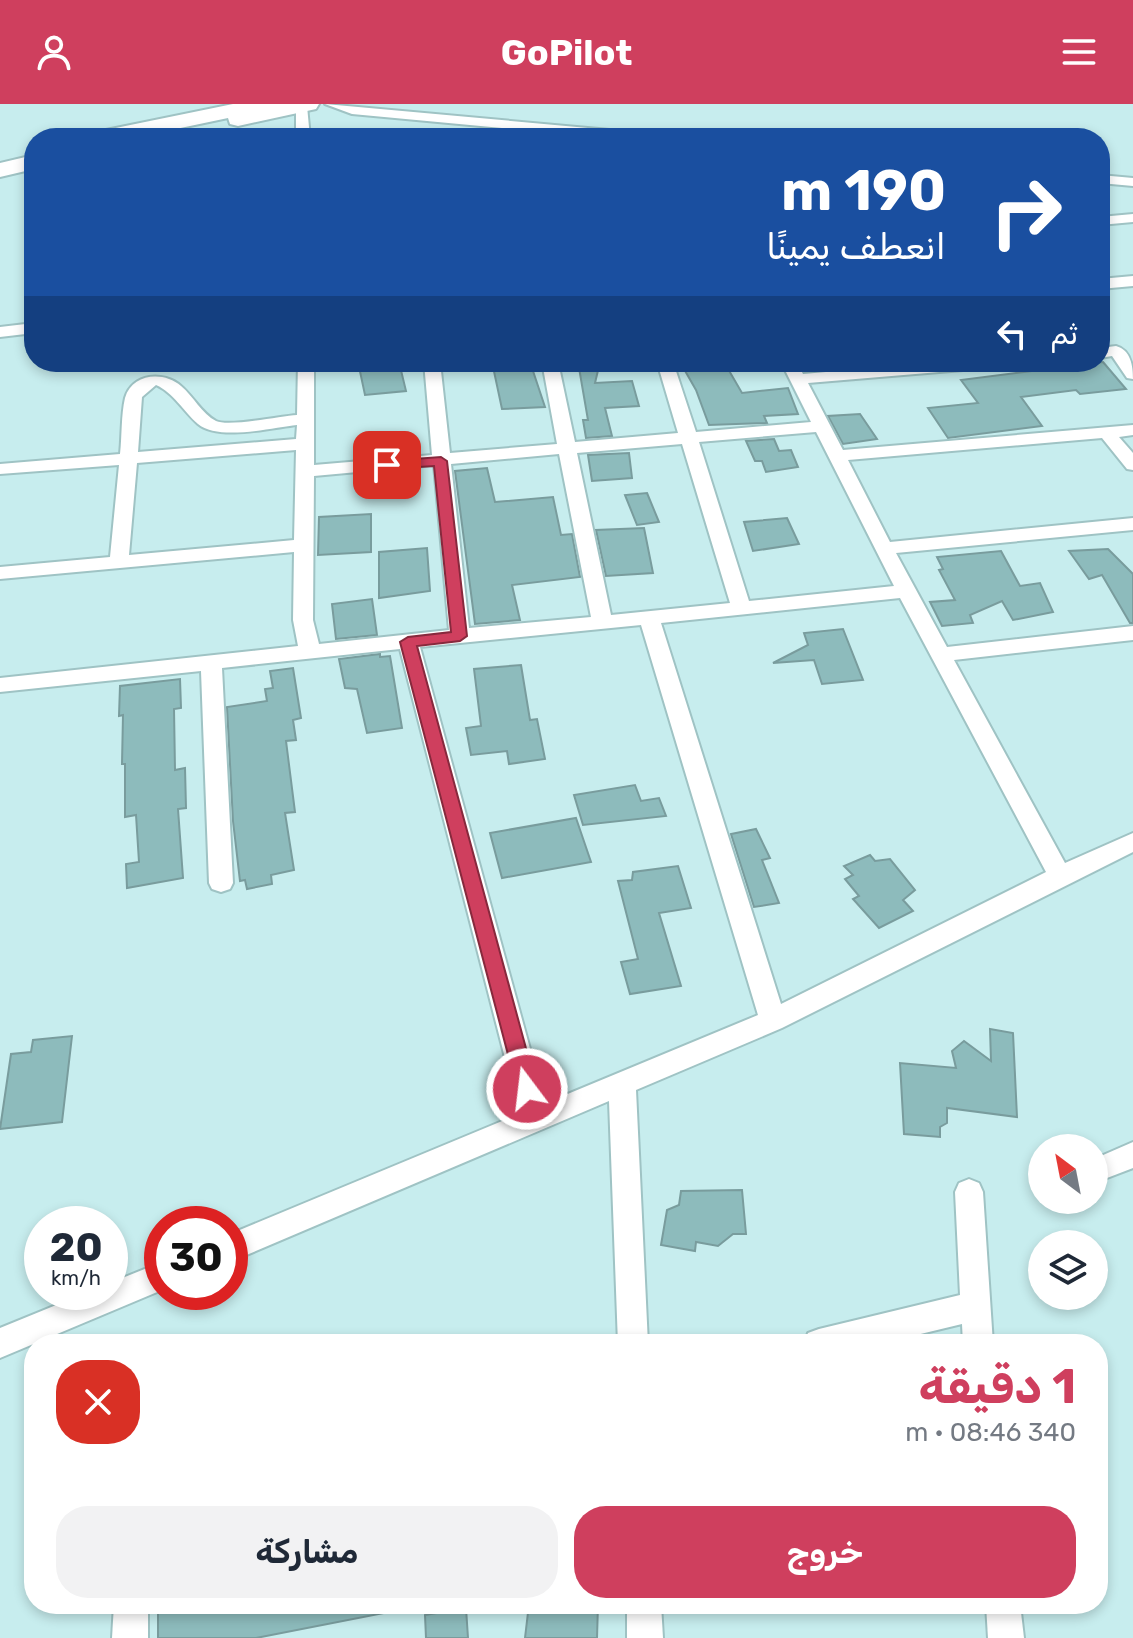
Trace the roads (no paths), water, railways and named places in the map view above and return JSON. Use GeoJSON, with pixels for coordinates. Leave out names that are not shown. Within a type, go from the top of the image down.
{"type":"FeatureCollection","features":[{"type":"Feature","properties":{"kind":"highway"},"geometry":{"type":"LineString","coordinates":[[149,128],[264,104]]}},
{"type":"Feature","properties":{"kind":"highway"},"geometry":{"type":"LineString","coordinates":[[196,128],[305,105]]}},
{"type":"Feature","properties":{"kind":"highway"},"geometry":{"type":"LineString","coordinates":[[0,159],[24,154]]}},
{"type":"Feature","properties":{"kind":"highway"},"geometry":{"type":"LineString","coordinates":[[0,170],[24,164]]}},
{"type":"Feature","properties":{"kind":"street"},"geometry":{"type":"LineString","coordinates":[[331,104],[406,121],[470,128]]}},
{"type":"Feature","properties":{"kind":"street"},"geometry":{"type":"LineString","coordinates":[[304,128],[305,105]]}},
{"type":"Feature","properties":{"kind":"street"},"geometry":{"type":"LineString","coordinates":[[1110,180],[1133,182]]}},
{"type":"Feature","properties":{"kind":"street"},"geometry":{"type":"LineString","coordinates":[[1110,220],[1133,218]]}},
{"type":"Feature","properties":{"kind":"street"},"geometry":{"type":"LineString","coordinates":[[1110,283],[1133,281]]}},
{"type":"Feature","properties":{"kind":"street"},"geometry":{"type":"LineString","coordinates":[[0,332],[24,329]]}},
{"type":"Feature","properties":{"kind":"street"},"geometry":{"type":"LineString","coordinates":[[1116,351],[1133,374]]}},
{"type":"Feature","properties":{"kind":"street"},"geometry":{"type":"LineString","coordinates":[[306,372],[303,620],[310,653]]}},
{"type":"Feature","properties":{"kind":"street"},"geometry":{"type":"LineString","coordinates":[[433,372],[460,636]]}},
{"type":"Feature","properties":{"kind":"street"},"geometry":{"type":"LineString","coordinates":[[552,372],[602,622]]}},
{"type":"Feature","properties":{"kind":"street"},"geometry":{"type":"LineString","coordinates":[[668,372],[742,609]]}},
{"type":"Feature","properties":{"kind":"street"},"geometry":{"type":"LineString","coordinates":[[794,372],[906,591],[1060,876]]}},
{"type":"Feature","properties":{"kind":"street"},"geometry":{"type":"LineString","coordinates":[[119,564],[134,396],[146,382],[164,383],[182,393],[202,419],[222,428],[304,419]]}},
{"type":"Feature","properties":{"kind":"street"},"geometry":{"type":"LineString","coordinates":[[306,471],[823,426]]}},
{"type":"Feature","properties":{"kind":"street"},"geometry":{"type":"LineString","coordinates":[[222,428],[226,450]]}},
{"type":"Feature","properties":{"kind":"street"},"geometry":{"type":"LineString","coordinates":[[838,456],[1133,430]]}},
{"type":"Feature","properties":{"kind":"street"},"geometry":{"type":"LineString","coordinates":[[1107,433],[1133,465]]}},
{"type":"Feature","properties":{"kind":"street"},"geometry":{"type":"LineString","coordinates":[[0,469],[303,444]]}},
{"type":"Feature","properties":{"kind":"street"},"geometry":{"type":"LineString","coordinates":[[884,548],[1133,524]]}},
{"type":"Feature","properties":{"kind":"street"},"geometry":{"type":"LineString","coordinates":[[0,573],[305,545]]}},
{"type":"Feature","properties":{"kind":"street"},"geometry":{"type":"LineString","coordinates":[[0,685],[906,591]]}},
{"type":"Feature","properties":{"kind":"street"},"geometry":{"type":"LineString","coordinates":[[649,618],[773,1020]]}},
{"type":"Feature","properties":{"kind":"street"},"geometry":{"type":"LineString","coordinates":[[940,655],[1133,633]]}},
{"type":"Feature","properties":{"kind":"street"},"geometry":{"type":"LineString","coordinates":[[408,642],[527,1089]]}},
{"type":"Feature","properties":{"kind":"street"},"geometry":{"type":"LineString","coordinates":[[211,661],[221,883]]}},
{"type":"Feature","properties":{"kind":"street"},"geometry":{"type":"LineString","coordinates":[[248,1240],[773,1020],[1133,842]]}},
{"type":"Feature","properties":{"kind":"street"},"geometry":{"type":"LineString","coordinates":[[622,1084],[633,1334]]}},
{"type":"Feature","properties":{"kind":"street"},"geometry":{"type":"LineString","coordinates":[[1108,1166],[1133,1154]]}},
{"type":"Feature","properties":{"kind":"street"},"geometry":{"type":"LineString","coordinates":[[969,1192],[977,1334]]}},
{"type":"Feature","properties":{"kind":"street"},"geometry":{"type":"LineString","coordinates":[[0,1343],[144,1283]]}},
{"type":"Feature","properties":{"kind":"street"},"geometry":{"type":"LineString","coordinates":[[860,1334],[974,1306]]}},
{"type":"Feature","properties":{"kind":"street"},"geometry":{"type":"LineString","coordinates":[[130,1638],[131,1614]]}},
{"type":"Feature","properties":{"kind":"street"},"geometry":{"type":"LineString","coordinates":[[644,1614],[645,1638]]}},
{"type":"Feature","properties":{"kind":"street"},"geometry":{"type":"LineString","coordinates":[[1004,1614],[1006,1638]]}}]}
